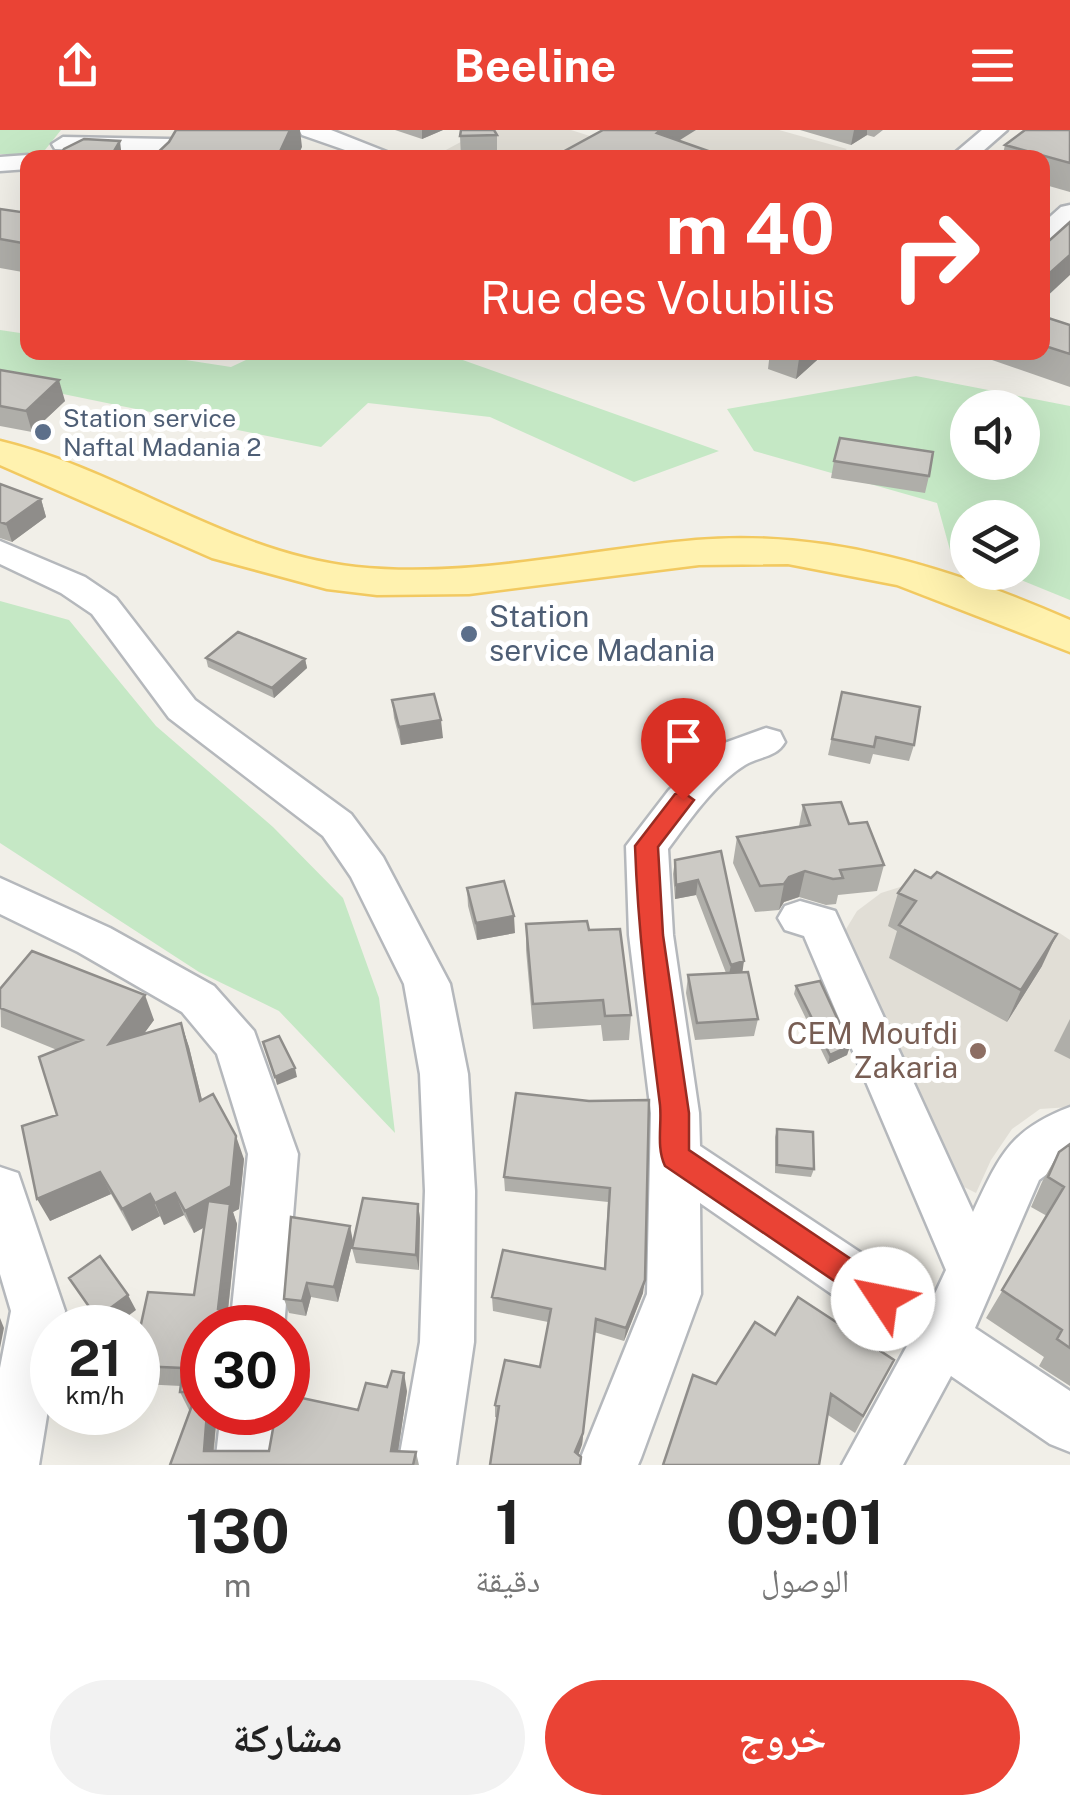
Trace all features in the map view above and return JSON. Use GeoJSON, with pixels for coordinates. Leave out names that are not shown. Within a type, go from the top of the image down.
{"type":"FeatureCollection","features":[{"type":"Feature","properties":{"kind":"main road"},"geometry":{"type":"LineString","coordinates":[[0,452],[67,475],[181,530],[243,554],[307,571],[374,582],[453,584],[742,550],[808,552],[887,568],[976,594],[1070,637]]}},
{"type":"Feature","properties":{"kind":"street"},"geometry":{"type":"LineString","coordinates":[[310,130],[368,150]]}},
{"type":"Feature","properties":{"kind":"street"},"geometry":{"type":"LineString","coordinates":[[970,150],[996,130]]}},
{"type":"Feature","properties":{"kind":"street"},"geometry":{"type":"LineString","coordinates":[[64,144],[247,150]]}},
{"type":"Feature","properties":{"kind":"street"},"geometry":{"type":"LineString","coordinates":[[0,551],[73,585],[104,606],[182,709],[336,824],[368,868],[428,984],[444,1074],[450,1192],[447,1342],[426,1465]]}},
{"type":"Feature","properties":{"kind":"street"},"geometry":{"type":"LineString","coordinates":[[607,1465],[621,1438],[674,1294],[675,1113],[651,935],[646,846],[683,800],[730,756],[766,742]]}},
{"type":"Feature","properties":{"kind":"street"},"geometry":{"type":"LineString","coordinates":[[0,896],[94,940],[198,999],[237,1046],[273,1154],[259,1305]]}},
{"type":"Feature","properties":{"kind":"street"},"geometry":{"type":"LineString","coordinates":[[800,918],[820,924],[972,1269]]}},
{"type":"Feature","properties":{"kind":"street"},"geometry":{"type":"LineString","coordinates":[[871,1465],[942,1339],[1021,1164],[1070,1129]]}},
{"type":"Feature","properties":{"kind":"street"},"geometry":{"type":"LineString","coordinates":[[674,1157],[1070,1424]]}},
{"type":"Feature","properties":{"kind":"street"},"geometry":{"type":"LineString","coordinates":[[0,1190],[38,1311],[10,1465]]}},
{"type":"Feature","properties":{"kind":"street"},"geometry":{"type":"LineString","coordinates":[[244,1465],[247,1435]]}},
{"type":"Feature","properties":{"kind":"shaded area"},"geometry":{"type":"Polygon","coordinates":[[[483,130],[571,130],[593,137],[606,130],[779,130],[847,149],[846,150],[446,150],[483,130]]]}},
{"type":"Feature","properties":{"kind":"shaded area","name":"CEM Moufdi Zakaria"},"geometry":{"type":"Polygon","coordinates":[[[916,882],[1045,948],[1058,932],[1070,940],[1070,1107],[1040,1109],[1012,1129],[991,1160],[976,1193],[950,1180],[837,944],[857,911],[881,893],[916,882]]]}},
{"type":"Feature","properties":{"kind":"green space"},"geometry":{"type":"Polygon","coordinates":[[[0,130],[61,130],[45,150],[0,154],[0,130]]]}},
{"type":"Feature","properties":{"kind":"green space"},"geometry":{"type":"Polygon","coordinates":[[[0,330],[20,333],[20,360],[186,360],[231,367],[246,360],[463,360],[719,451],[634,482],[490,417],[368,403],[321,447],[0,381],[0,330]]]}},
{"type":"Feature","properties":{"kind":"green space"},"geometry":{"type":"Polygon","coordinates":[[[916,376],[988,390],[950,390],[950,480],[1040,480],[1040,400],[1070,406],[1070,600],[1040,588],[1040,500],[950,500],[950,550],[937,503],[754,451],[727,409],[916,376]]]}},
{"type":"Feature","properties":{"kind":"green space"},"geometry":{"type":"Polygon","coordinates":[[[0,601],[69,620],[156,726],[273,827],[343,898],[379,998],[395,1133],[279,1011],[199,972],[0,843],[0,601]]]}},
{"type":"Feature","properties":{"kind":"building"},"geometry":{"type":"Polygon","coordinates":[[[176,130],[290,130],[281,150],[160,150],[176,130]]]}},
{"type":"Feature","properties":{"kind":"building"},"geometry":{"type":"Polygon","coordinates":[[[461,130],[494,130],[497,135],[460,136],[461,130]]]}},
{"type":"Feature","properties":{"kind":"building"},"geometry":{"type":"Polygon","coordinates":[[[603,130],[661,130],[657,133],[705,150],[566,150],[603,130]]]}},
{"type":"Feature","properties":{"kind":"building"},"geometry":{"type":"Polygon","coordinates":[[[1025,130],[1070,130],[1070,163],[1050,157],[1050,150],[1005,145],[1025,130]]]}},
{"type":"Feature","properties":{"kind":"building"},"geometry":{"type":"Polygon","coordinates":[[[84,139],[120,141],[115,150],[64,149],[84,139]]]}},
{"type":"Feature","properties":{"kind":"building"},"geometry":{"type":"Polygon","coordinates":[[[0,209],[20,212],[20,243],[0,239],[0,209]]]}},
{"type":"Feature","properties":{"kind":"building"},"geometry":{"type":"Polygon","coordinates":[[[1070,222],[1070,255],[1050,273],[1050,240],[1070,222]]]}},
{"type":"Feature","properties":{"kind":"building"},"geometry":{"type":"Polygon","coordinates":[[[1050,319],[1070,325],[1070,354],[1050,348],[1050,319]]]}},
{"type":"Feature","properties":{"kind":"building"},"geometry":{"type":"Polygon","coordinates":[[[0,370],[59,380],[26,411],[0,406],[0,370]]]}},
{"type":"Feature","properties":{"kind":"building"},"geometry":{"type":"Polygon","coordinates":[[[840,438],[933,452],[929,476],[834,461],[840,438]]]}},
{"type":"Feature","properties":{"kind":"building"},"geometry":{"type":"Polygon","coordinates":[[[0,484],[41,499],[6,524],[0,522],[0,484]]]}},
{"type":"Feature","properties":{"kind":"building"},"geometry":{"type":"Polygon","coordinates":[[[238,632],[305,659],[272,688],[206,658],[238,632]]]}},
{"type":"Feature","properties":{"kind":"building"},"geometry":{"type":"Polygon","coordinates":[[[842,692],[920,707],[914,745],[876,737],[874,747],[832,739],[842,692]]]}},
{"type":"Feature","properties":{"kind":"building"},"geometry":{"type":"Polygon","coordinates":[[[434,694],[441,720],[399,727],[392,700],[434,694]]]}},
{"type":"Feature","properties":{"kind":"building"},"geometry":{"type":"Polygon","coordinates":[[[841,802],[849,824],[867,822],[884,865],[840,870],[843,878],[833,879],[805,871],[789,877],[784,884],[760,886],[737,837],[810,825],[803,805],[841,802]]]}},
{"type":"Feature","properties":{"kind":"building"},"geometry":{"type":"Polygon","coordinates":[[[721,851],[744,961],[731,965],[698,880],[676,885],[675,860],[721,851]]]}},
{"type":"Feature","properties":{"kind":"building"},"geometry":{"type":"Polygon","coordinates":[[[915,870],[931,878],[937,872],[1057,934],[1021,990],[899,925],[916,901],[898,893],[915,870]]]}},
{"type":"Feature","properties":{"kind":"building"},"geometry":{"type":"Polygon","coordinates":[[[504,881],[514,916],[476,923],[467,888],[504,881]]]}},
{"type":"Feature","properties":{"kind":"building"},"geometry":{"type":"Polygon","coordinates":[[[587,921],[589,930],[620,929],[631,1015],[605,1016],[603,1000],[533,1004],[526,924],[587,921]]]}},
{"type":"Feature","properties":{"kind":"building"},"geometry":{"type":"Polygon","coordinates":[[[32,951],[145,995],[109,1044],[181,1023],[200,1101],[213,1094],[236,1136],[231,1186],[185,1211],[175,1193],[155,1203],[150,1194],[122,1209],[100,1172],[37,1199],[22,1126],[57,1115],[39,1057],[82,1040],[0,1008],[0,989],[32,951]]]}},
{"type":"Feature","properties":{"kind":"building"},"geometry":{"type":"Polygon","coordinates":[[[748,972],[758,1019],[697,1023],[688,975],[748,972]]]}},
{"type":"Feature","properties":{"kind":"building"},"geometry":{"type":"Polygon","coordinates":[[[820,981],[850,1046],[830,1055],[796,986],[820,981]]]}},
{"type":"Feature","properties":{"kind":"building"},"geometry":{"type":"Polygon","coordinates":[[[279,1036],[295,1068],[275,1077],[263,1042],[279,1036]]]}},
{"type":"Feature","properties":{"kind":"building"},"geometry":{"type":"Polygon","coordinates":[[[516,1093],[589,1101],[649,1100],[645,1280],[626,1328],[596,1319],[583,1433],[575,1452],[581,1457],[580,1465],[490,1465],[499,1406],[495,1405],[505,1360],[540,1367],[551,1309],[492,1297],[503,1250],[605,1269],[610,1188],[504,1177],[516,1093]]]}},
{"type":"Feature","properties":{"kind":"building"},"geometry":{"type":"Polygon","coordinates":[[[777,1129],[813,1132],[814,1169],[777,1165],[777,1129]]]}},
{"type":"Feature","properties":{"kind":"building"},"geometry":{"type":"Polygon","coordinates":[[[1070,1144],[1070,1348],[1057,1339],[1062,1330],[1002,1290],[1064,1187],[1048,1177],[1059,1152],[1070,1144]]]}},
{"type":"Feature","properties":{"kind":"building"},"geometry":{"type":"Polygon","coordinates":[[[363,1198],[418,1204],[416,1255],[352,1248],[363,1198]]]}},
{"type":"Feature","properties":{"kind":"building"},"geometry":{"type":"Polygon","coordinates":[[[208,1201],[230,1204],[218,1305],[180,1305],[180,1368],[160,1367],[160,1305],[145,1305],[148,1292],[194,1295],[208,1201]]]}},
{"type":"Feature","properties":{"kind":"building"},"geometry":{"type":"Polygon","coordinates":[[[291,1217],[350,1226],[334,1287],[307,1283],[302,1301],[284,1299],[291,1217]]]}},
{"type":"Feature","properties":{"kind":"building"},"geometry":{"type":"Polygon","coordinates":[[[100,1256],[128,1295],[115,1305],[88,1305],[69,1278],[100,1256]]]}},
{"type":"Feature","properties":{"kind":"building"},"geometry":{"type":"Polygon","coordinates":[[[798,1297],[894,1360],[863,1416],[831,1394],[819,1465],[663,1465],[693,1375],[716,1384],[755,1322],[775,1335],[798,1297]]]}},
{"type":"Feature","properties":{"kind":"building"},"geometry":{"type":"Polygon","coordinates":[[[392,1371],[404,1373],[391,1451],[416,1452],[413,1465],[170,1465],[181,1435],[205,1435],[204,1451],[269,1451],[272,1435],[310,1435],[310,1400],[358,1410],[366,1383],[387,1387],[392,1371]]]}},
{"type":"Feature","properties":{"kind":"place","name":"Station service Naftal Madania 2"},"geometry":{"type":"Point","coordinates":[43,432]}},
{"type":"Feature","properties":{"kind":"place","name":"Station service Madania"},"geometry":{"type":"Point","coordinates":[469,634]}},
{"type":"Feature","properties":{"kind":"place","name":"CEM Moufdi Zakaria"},"geometry":{"type":"Point","coordinates":[978,1051]}},
{"type":"Feature","properties":{"kind":"route"},"geometry":{"type":"LineString","coordinates":[[683,800],[646,846],[651,935],[675,1113],[674,1157],[883,1299]]}}]}
